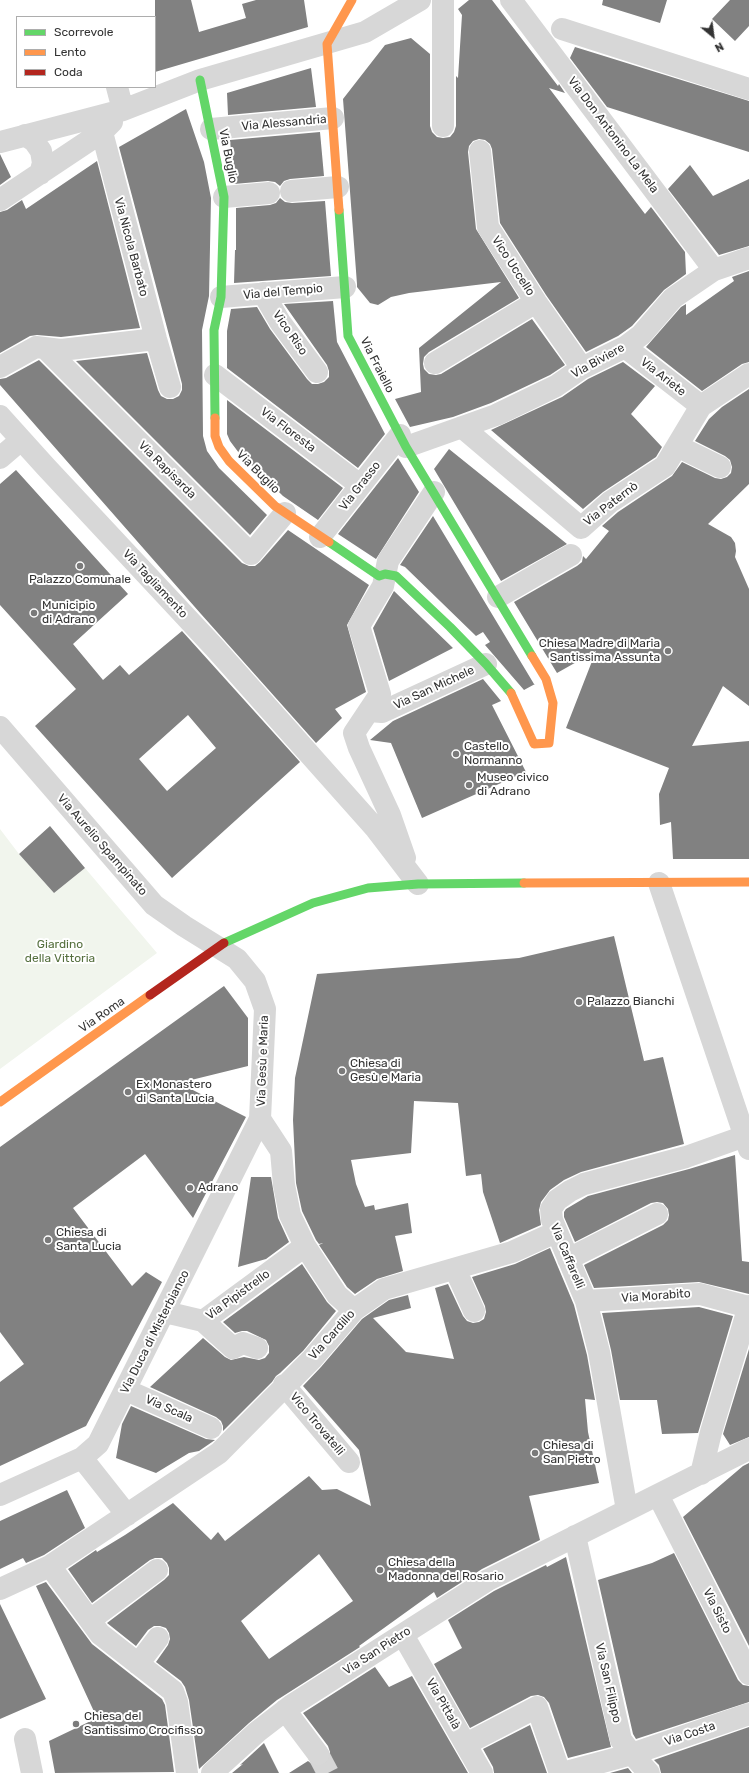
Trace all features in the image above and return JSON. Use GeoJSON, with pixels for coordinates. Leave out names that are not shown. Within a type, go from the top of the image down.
{"type":"FeatureCollection","features":[{"type":"Feature","properties":{"kind":"street"},"geometry":{"type":"LineString","coordinates":[[327,44],[352,0]]}},
{"type":"Feature","properties":{"kind":"street"},"geometry":{"type":"LineString","coordinates":[[0,142],[123,110],[200,80],[365,32],[420,0]]}},
{"type":"Feature","properties":{"kind":"street"},"geometry":{"type":"LineString","coordinates":[[443,0],[443,126]]}},
{"type":"Feature","properties":{"kind":"street","name":"Via Don Antonino La Mela"},"geometry":{"type":"LineString","coordinates":[[511,0],[714,270]]}},
{"type":"Feature","properties":{"kind":"street"},"geometry":{"type":"LineString","coordinates":[[562,29],[749,89]]}},
{"type":"Feature","properties":{"kind":"street","name":"Via Fraiello"},"geometry":{"type":"LineString","coordinates":[[327,44],[348,336],[403,441],[546,679],[553,703],[549,743],[534,744],[512,694]]}},
{"type":"Feature","properties":{"kind":"street","name":"Via Buglio"},"geometry":{"type":"LineString","coordinates":[[200,80],[206,102],[224,197],[221,297],[214,330],[215,436],[219,447],[229,461],[275,506],[379,576],[385,574],[396,576],[450,627],[486,664],[512,694]]}},
{"type":"Feature","properties":{"kind":"street"},"geometry":{"type":"LineString","coordinates":[[117,88],[123,110]]}},
{"type":"Feature","properties":{"kind":"street"},"geometry":{"type":"LineString","coordinates":[[0,200],[102,132],[123,110]]}},
{"type":"Feature","properties":{"kind":"street","name":"Via Alessandria"},"geometry":{"type":"LineString","coordinates":[[211,129],[333,118]]}},
{"type":"Feature","properties":{"kind":"street","name":"Via Nicola Barbato"},"geometry":{"type":"LineString","coordinates":[[102,132],[170,387]]}},
{"type":"Feature","properties":{"kind":"street"},"geometry":{"type":"LineString","coordinates":[[25,135],[34,141],[41,151],[43,163],[34,178]]}},
{"type":"Feature","properties":{"kind":"street","name":"Vico Uccello"},"geometry":{"type":"LineString","coordinates":[[480,151],[488,227],[536,302],[582,368]]}},
{"type":"Feature","properties":{"kind":"street"},"geometry":{"type":"LineString","coordinates":[[291,191],[338,187]]}},
{"type":"Feature","properties":{"kind":"street"},"geometry":{"type":"LineString","coordinates":[[224,197],[269,193]]}},
{"type":"Feature","properties":{"kind":"street","name":"Via Biviere"},"geometry":{"type":"LineString","coordinates":[[403,441],[462,427],[496,415],[556,386],[582,368],[625,347],[641,335],[673,298],[714,270],[749,258]]}},
{"type":"Feature","properties":{"kind":"street","name":"Via del Tempio"},"geometry":{"type":"LineString","coordinates":[[221,297],[345,287]]}},
{"type":"Feature","properties":{"kind":"street","name":"Vico Riso"},"geometry":{"type":"LineString","coordinates":[[263,293],[280,322],[317,372]]}},
{"type":"Feature","properties":{"kind":"street"},"geometry":{"type":"LineString","coordinates":[[435,363],[536,302]]}},
{"type":"Feature","properties":{"kind":"street"},"geometry":{"type":"LineString","coordinates":[[0,367],[36,347],[61,350],[156,339]]}},
{"type":"Feature","properties":{"kind":"street","name":"Via Ariete"},"geometry":{"type":"LineString","coordinates":[[625,347],[701,406]]}},
{"type":"Feature","properties":{"kind":"street","name":"Via Rapisarda"},"geometry":{"type":"LineString","coordinates":[[45,348],[251,554],[284,512]]}},
{"type":"Feature","properties":{"kind":"street","name":"Via Paternò"},"geometry":{"type":"LineString","coordinates":[[462,427],[581,528],[610,502],[664,466],[701,406],[749,374]]}},
{"type":"Feature","properties":{"kind":"street","name":"Via Floresta"},"geometry":{"type":"LineString","coordinates":[[215,375],[360,485]]}},
{"type":"Feature","properties":{"kind":"street","name":"Via Tagliamento"},"geometry":{"type":"LineString","coordinates":[[0,416],[214,646],[376,829],[414,879]]}},
{"type":"Feature","properties":{"kind":"street"},"geometry":{"type":"LineString","coordinates":[[0,458],[22,440]]}},
{"type":"Feature","properties":{"kind":"street","name":"Via Grasso"},"geometry":{"type":"LineString","coordinates":[[320,537],[360,485],[403,441]]}},
{"type":"Feature","properties":{"kind":"street"},"geometry":{"type":"LineString","coordinates":[[677,446],[720,467]]}},
{"type":"Feature","properties":{"kind":"street"},"geometry":{"type":"LineString","coordinates":[[414,879],[390,814],[358,748],[354,733],[377,705],[359,626],[383,586],[388,561],[434,492]]}},
{"type":"Feature","properties":{"kind":"street"},"geometry":{"type":"LineString","coordinates":[[498,597],[571,555]]}},
{"type":"Feature","properties":{"kind":"street","name":"Via San Michele"},"geometry":{"type":"LineString","coordinates":[[377,705],[486,664]]}},
{"type":"Feature","properties":{"kind":"street","name":"Via Aurelio Spampinato"},"geometry":{"type":"LineString","coordinates":[[0,727],[154,905],[184,926],[218,946]]}},
{"type":"Feature","properties":{"kind":"street","name":"Via Roma"},"geometry":{"type":"LineString","coordinates":[[0,1102],[218,946],[313,903],[368,888],[414,879],[659,883],[749,882]]}},
{"type":"Feature","properties":{"kind":"street"},"geometry":{"type":"LineString","coordinates":[[659,883],[746,1134]]}},
{"type":"Feature","properties":{"kind":"street","name":"Via Gesù e Maria"},"geometry":{"type":"LineString","coordinates":[[218,946],[237,959],[255,981],[265,1009],[260,1119],[281,1151],[284,1185],[290,1215],[305,1246],[337,1295],[354,1310]]}},
{"type":"Feature","properties":{"kind":"street","name":"Via Duca di Misterbianco"},"geometry":{"type":"LineString","coordinates":[[0,1495],[82,1458],[98,1444],[260,1119]]}},
{"type":"Feature","properties":{"kind":"street","name":"Via Caffarelli"},"geometry":{"type":"LineString","coordinates":[[627,1510],[599,1352],[586,1301],[556,1232],[552,1220],[552,1209],[557,1200],[584,1184],[686,1157],[746,1134]]}},
{"type":"Feature","properties":{"kind":"street"},"geometry":{"type":"LineString","coordinates":[[568,1259],[657,1214]]}},
{"type":"Feature","properties":{"kind":"street","name":"Via Cardillo"},"geometry":{"type":"LineString","coordinates":[[0,1589],[50,1566],[219,1453],[284,1385],[312,1359],[354,1310],[384,1289],[512,1252],[556,1232]]}},
{"type":"Feature","properties":{"kind":"street","name":"Via Pipistrello"},"geometry":{"type":"LineString","coordinates":[[165,1312],[203,1321],[305,1246]]}},
{"type":"Feature","properties":{"kind":"street"},"geometry":{"type":"LineString","coordinates":[[455,1269],[474,1311]]}},
{"type":"Feature","properties":{"kind":"street","name":"Via Morabito"},"geometry":{"type":"LineString","coordinates":[[586,1301],[700,1294],[749,1307]]}},
{"type":"Feature","properties":{"kind":"street"},"geometry":{"type":"LineString","coordinates":[[701,1474],[711,1432],[749,1307]]}},
{"type":"Feature","properties":{"kind":"street"},"geometry":{"type":"LineString","coordinates":[[203,1321],[233,1348],[243,1343],[256,1348]]}},
{"type":"Feature","properties":{"kind":"street","name":"Vico Trovatelli"},"geometry":{"type":"LineString","coordinates":[[284,1385],[349,1462]]}},
{"type":"Feature","properties":{"kind":"street","name":"Via Scala"},"geometry":{"type":"LineString","coordinates":[[126,1390],[211,1428]]}},
{"type":"Feature","properties":{"kind":"street","name":"Via San Pietro"},"geometry":{"type":"LineString","coordinates":[[212,1773],[257,1732],[285,1710],[488,1580],[748,1449]]}},
{"type":"Feature","properties":{"kind":"street"},"geometry":{"type":"LineString","coordinates":[[82,1458],[127,1515]]}},
{"type":"Feature","properties":{"kind":"street","name":"Via Sisto"},"geometry":{"type":"LineString","coordinates":[[658,1495],[749,1674]]}},
{"type":"Feature","properties":{"kind":"street","name":"Via San Filippo"},"geometry":{"type":"LineString","coordinates":[[575,1536],[621,1740],[649,1773]]}},
{"type":"Feature","properties":{"kind":"street"},"geometry":{"type":"LineString","coordinates":[[50,1566],[100,1634],[173,1691],[177,1702],[187,1773]]}},
{"type":"Feature","properties":{"kind":"street"},"geometry":{"type":"LineString","coordinates":[[90,1620],[157,1570]]}},
{"type":"Feature","properties":{"kind":"street","name":"Via Pittalà"},"geometry":{"type":"LineString","coordinates":[[403,1634],[482,1773]]}},
{"type":"Feature","properties":{"kind":"street"},"geometry":{"type":"LineString","coordinates":[[138,1664],[158,1638]]}},
{"type":"Feature","properties":{"kind":"street"},"geometry":{"type":"LineString","coordinates":[[466,1744],[537,1707],[561,1773],[632,1754]]}},
{"type":"Feature","properties":{"kind":"street"},"geometry":{"type":"LineString","coordinates":[[285,1710],[318,1754]]}},
{"type":"Feature","properties":{"kind":"street","name":"Via Costa"},"geometry":{"type":"LineString","coordinates":[[632,1754],[749,1714]]}},
{"type":"Feature","properties":{"kind":"street"},"geometry":{"type":"LineString","coordinates":[[25,1739],[32,1773]]}},
{"type":"Feature","properties":{"kind":"green space","name":"Giardino della Vittoria"},"geometry":{"type":"Polygon","coordinates":[[[0,829],[19,854],[54,893],[85,868],[157,953],[0,1069],[0,829]]]}},
{"type":"Feature","properties":{"kind":"building"},"geometry":{"type":"Polygon","coordinates":[[[155,0],[191,0],[199,32],[246,18],[242,4],[256,0],[304,0],[308,27],[156,72],[155,0]]]}},
{"type":"Feature","properties":{"kind":"building"},"geometry":{"type":"Polygon","coordinates":[[[469,0],[492,0],[558,86],[559,84],[565,93],[549,88],[645,214],[651,207],[685,252],[686,274],[664,290],[632,326],[618,336],[586,352],[546,295],[500,223],[492,149],[490,144],[485,140],[479,139],[473,141],[469,146],[468,152],[476,229],[519,298],[429,352],[424,357],[424,369],[429,374],[441,374],[532,319],[565,365],[550,375],[491,403],[453,417],[410,427],[395,399],[421,392],[419,348],[501,282],[409,293],[391,297],[378,305],[370,303],[357,287],[343,99],[385,45],[411,38],[430,54],[430,126],[432,132],[437,137],[450,137],[456,126],[456,76],[458,78],[462,15],[458,9],[469,0]]]}},
{"type":"Feature","properties":{"kind":"building"},"geometry":{"type":"Polygon","coordinates":[[[603,0],[667,0],[660,23],[602,5],[603,0]]]}},
{"type":"Feature","properties":{"kind":"building"},"geometry":{"type":"Polygon","coordinates":[[[730,0],[749,0],[749,26],[735,41],[712,19],[730,0]]]}},
{"type":"Feature","properties":{"kind":"building"},"geometry":{"type":"Polygon","coordinates":[[[575,47],[749,101],[749,152],[607,107],[570,58],[575,47]]]}},
{"type":"Feature","properties":{"kind":"building"},"geometry":{"type":"Polygon","coordinates":[[[311,68],[316,107],[228,115],[227,93],[311,68]]]}},
{"type":"Feature","properties":{"kind":"building"},"geometry":{"type":"Polygon","coordinates":[[[186,109],[204,162],[211,198],[209,296],[202,330],[203,436],[207,451],[219,468],[267,515],[250,535],[76,361],[147,353],[161,396],[167,399],[173,399],[179,396],[182,390],[182,384],[119,147],[186,109]]]}},
{"type":"Feature","properties":{"kind":"building"},"geometry":{"type":"Polygon","coordinates":[[[320,132],[324,176],[290,179],[284,181],[280,186],[275,182],[268,181],[234,184],[230,140],[320,132]]]}},
{"type":"Feature","properties":{"kind":"building"},"geometry":{"type":"Polygon","coordinates":[[[0,154],[11,177],[0,185],[0,154]]]}},
{"type":"Feature","properties":{"kind":"building"},"geometry":{"type":"Polygon","coordinates":[[[97,161],[140,328],[61,337],[37,335],[30,336],[0,353],[0,212],[7,210],[22,200],[26,209],[97,161]]]}},
{"type":"Feature","properties":{"kind":"building"},"geometry":{"type":"Polygon","coordinates":[[[690,165],[713,196],[749,179],[749,246],[719,255],[668,189],[690,165]]]}},
{"type":"Feature","properties":{"kind":"building"},"geometry":{"type":"Polygon","coordinates":[[[280,198],[285,202],[292,203],[325,201],[331,276],[234,283],[236,208],[270,205],[276,203],[280,198]]]}},
{"type":"Feature","properties":{"kind":"building"},"geometry":{"type":"Polygon","coordinates":[[[749,271],[749,362],[742,364],[702,391],[646,347],[681,307],[686,304],[686,315],[734,281],[732,277],[749,271]]]}},
{"type":"Feature","properties":{"kind":"building"},"geometry":{"type":"Polygon","coordinates":[[[333,301],[337,342],[385,434],[358,468],[227,368],[227,331],[231,309],[257,307],[270,329],[307,379],[312,384],[324,382],[329,377],[327,365],[284,304],[333,301]]]}},
{"type":"Feature","properties":{"kind":"building"},"geometry":{"type":"Polygon","coordinates":[[[39,360],[242,563],[249,566],[255,566],[288,530],[369,585],[347,625],[366,692],[335,709],[342,718],[316,743],[0,385],[0,379],[6,378],[39,360]]]}},
{"type":"Feature","properties":{"kind":"building"},"geometry":{"type":"Polygon","coordinates":[[[623,362],[655,386],[631,414],[662,447],[656,457],[603,492],[583,509],[491,430],[562,397],[588,379],[623,362]]]}},
{"type":"Feature","properties":{"kind":"building"},"geometry":{"type":"Polygon","coordinates":[[[749,389],[749,484],[708,524],[731,537],[735,543],[735,557],[749,589],[749,706],[723,686],[692,746],[749,741],[749,859],[673,859],[671,822],[660,825],[659,794],[669,768],[566,728],[596,651],[557,673],[514,602],[577,566],[582,562],[583,556],[586,559],[609,531],[602,526],[618,512],[672,476],[682,462],[715,478],[721,479],[727,477],[731,473],[732,467],[730,460],[695,441],[709,419],[722,407],[749,389]]]}},
{"type":"Feature","properties":{"kind":"building"},"geometry":{"type":"Polygon","coordinates":[[[227,400],[343,488],[318,520],[283,496],[239,453],[230,441],[227,434],[227,400]]]}},
{"type":"Feature","properties":{"kind":"building"},"geometry":{"type":"Polygon","coordinates":[[[449,449],[567,544],[501,581],[434,469],[449,449]]]}},
{"type":"Feature","properties":{"kind":"building"},"geometry":{"type":"Polygon","coordinates":[[[398,458],[419,492],[376,559],[338,534],[398,458]]]}},
{"type":"Feature","properties":{"kind":"building"},"geometry":{"type":"Polygon","coordinates":[[[16,470],[128,594],[73,644],[103,680],[120,665],[129,675],[182,631],[300,762],[172,878],[35,726],[76,689],[0,605],[0,484],[16,470]],[[188,715],[139,759],[167,791],[216,748],[188,715]]]}},
{"type":"Feature","properties":{"kind":"building"},"geometry":{"type":"Polygon","coordinates":[[[433,516],[535,684],[524,690],[485,645],[490,642],[483,632],[476,636],[405,567],[400,565],[433,516]]]}},
{"type":"Feature","properties":{"kind":"building"},"geometry":{"type":"Polygon","coordinates":[[[394,591],[453,648],[389,681],[373,628],[394,591]]]}},
{"type":"Feature","properties":{"kind":"building","name":"Castello Normanno"},"geometry":{"type":"Polygon","coordinates":[[[483,679],[501,701],[492,705],[526,772],[422,818],[391,743],[370,740],[393,721],[483,679]]]}},
{"type":"Feature","properties":{"kind":"building"},"geometry":{"type":"Polygon","coordinates":[[[50,826],[85,868],[54,893],[19,854],[50,826]]]}},
{"type":"Feature","properties":{"kind":"building"},"geometry":{"type":"Polygon","coordinates":[[[614,936],[644,1061],[663,1057],[684,1144],[581,1172],[564,1180],[550,1190],[541,1202],[539,1210],[541,1225],[500,1243],[483,1192],[481,1174],[466,1176],[458,1103],[414,1101],[411,1153],[351,1160],[356,1184],[365,1207],[374,1205],[375,1210],[408,1203],[412,1233],[395,1236],[403,1271],[377,1279],[355,1294],[347,1287],[319,1245],[323,1243],[319,1244],[316,1240],[302,1211],[296,1183],[293,1120],[295,1078],[317,974],[519,958],[614,936]]]}},
{"type":"Feature","properties":{"kind":"building"},"geometry":{"type":"Polygon","coordinates":[[[224,986],[248,1018],[248,1066],[179,1083],[246,1117],[193,1218],[145,1154],[73,1208],[132,1286],[146,1272],[162,1282],[86,1426],[0,1466],[0,1382],[24,1364],[0,1332],[0,1147],[224,986]]]}},
{"type":"Feature","properties":{"kind":"building"},"geometry":{"type":"Polygon","coordinates":[[[735,1155],[742,1261],[749,1262],[749,1294],[699,1282],[594,1288],[584,1265],[663,1225],[668,1220],[668,1209],[663,1203],[651,1203],[575,1242],[564,1217],[564,1212],[566,1209],[588,1196],[735,1155]]]}},
{"type":"Feature","properties":{"kind":"building"},"geometry":{"type":"Polygon","coordinates":[[[251,1177],[271,1177],[278,1218],[289,1242],[266,1259],[238,1267],[251,1177]]]}},
{"type":"Feature","properties":{"kind":"building"},"geometry":{"type":"Polygon","coordinates":[[[550,1248],[574,1305],[587,1355],[595,1400],[585,1399],[588,1432],[599,1483],[529,1496],[540,1540],[482,1569],[437,1598],[434,1592],[359,1646],[360,1647],[277,1700],[249,1723],[199,1769],[189,1700],[185,1687],[181,1681],[156,1662],[168,1645],[170,1639],[166,1628],[154,1626],[148,1630],[136,1646],[107,1623],[169,1575],[167,1563],[162,1558],[150,1560],[92,1603],[68,1569],[96,1550],[97,1552],[125,1535],[173,1503],[211,1540],[218,1532],[225,1541],[309,1476],[322,1490],[337,1489],[371,1506],[359,1450],[303,1386],[362,1319],[389,1300],[408,1295],[411,1308],[373,1318],[406,1352],[454,1359],[435,1288],[448,1284],[463,1316],[467,1321],[473,1323],[479,1322],[484,1319],[486,1312],[485,1306],[472,1277],[515,1264],[550,1248]],[[319,1554],[241,1621],[269,1659],[353,1601],[319,1554]]]}},
{"type":"Feature","properties":{"kind":"building"},"geometry":{"type":"Polygon","coordinates":[[[302,1264],[327,1302],[336,1311],[303,1351],[276,1376],[272,1382],[223,1431],[221,1421],[216,1417],[150,1387],[203,1338],[225,1357],[231,1360],[244,1357],[259,1360],[265,1358],[269,1353],[269,1346],[266,1340],[247,1331],[235,1333],[223,1322],[302,1264]]]}},
{"type":"Feature","properties":{"kind":"building"},"geometry":{"type":"Polygon","coordinates":[[[699,1307],[733,1316],[698,1433],[662,1434],[657,1400],[620,1400],[611,1350],[602,1313],[699,1307]]]}},
{"type":"Feature","properties":{"kind":"building"},"geometry":{"type":"Polygon","coordinates":[[[749,1349],[749,1437],[730,1445],[723,1434],[749,1349]]]}},
{"type":"Feature","properties":{"kind":"building"},"geometry":{"type":"Polygon","coordinates":[[[131,1406],[206,1439],[215,1440],[199,1451],[189,1453],[156,1473],[116,1458],[122,1424],[131,1406]]]}},
{"type":"Feature","properties":{"kind":"building"},"geometry":{"type":"Polygon","coordinates":[[[749,1463],[749,1646],[683,1517],[743,1466],[749,1463]]]}},
{"type":"Feature","properties":{"kind":"building"},"geometry":{"type":"Polygon","coordinates":[[[67,1490],[85,1528],[44,1555],[26,1563],[23,1558],[0,1569],[0,1521],[67,1490]]]}},
{"type":"Feature","properties":{"kind":"building"},"geometry":{"type":"Polygon","coordinates":[[[674,1553],[738,1680],[743,1685],[749,1686],[749,1702],[636,1739],[633,1734],[598,1580],[652,1563],[674,1553]]]}},
{"type":"Feature","properties":{"kind":"building"},"geometry":{"type":"Polygon","coordinates":[[[566,1557],[611,1747],[568,1758],[549,1703],[544,1697],[538,1695],[531,1696],[470,1728],[434,1664],[462,1648],[448,1620],[494,1591],[546,1565],[547,1567],[566,1557]]]}},
{"type":"Feature","properties":{"kind":"building"},"geometry":{"type":"Polygon","coordinates":[[[46,1582],[92,1644],[162,1699],[165,1705],[174,1772],[55,1773],[49,1741],[97,1718],[36,1586],[46,1582]]]}},
{"type":"Feature","properties":{"kind":"building"},"geometry":{"type":"Polygon","coordinates":[[[0,1604],[46,1699],[0,1719],[0,1604]]]}},
{"type":"Feature","properties":{"kind":"building"},"geometry":{"type":"Polygon","coordinates":[[[375,1667],[389,1687],[412,1676],[468,1773],[289,1773],[308,1761],[313,1765],[319,1766],[326,1764],[330,1759],[328,1746],[303,1713],[375,1667]]]}},
{"type":"Feature","properties":{"kind":"building"},"geometry":{"type":"Polygon","coordinates":[[[530,1725],[547,1773],[494,1773],[493,1767],[483,1749],[530,1725]]]}},
{"type":"Feature","properties":{"kind":"building"},"geometry":{"type":"Polygon","coordinates":[[[749,1727],[749,1773],[661,1773],[659,1765],[654,1760],[749,1727]]]}},
{"type":"Feature","properties":{"kind":"building"},"geometry":{"type":"Polygon","coordinates":[[[264,1743],[279,1773],[232,1773],[243,1764],[240,1765],[264,1743]]]}},
{"type":"Feature","properties":{"kind":"building"},"geometry":{"type":"Polygon","coordinates":[[[628,1768],[632,1773],[610,1773],[628,1768]]]}},
{"type":"Feature","properties":{"kind":"tunnel"},"geometry":{"type":"LineString","coordinates":[[318,1754],[328,1773]]}},
{"type":"Feature","properties":{"kind":"traffic: fast"},"geometry":{"type":"LineString","coordinates":[[200,80],[224,197],[221,297],[214,330],[215,418]]}},
{"type":"Feature","properties":{"kind":"traffic: fast"},"geometry":{"type":"LineString","coordinates":[[339,210],[348,336],[406,447],[532,656]]}},
{"type":"Feature","properties":{"kind":"traffic: fast"},"geometry":{"type":"LineString","coordinates":[[329,542],[379,576],[385,574],[396,576],[450,627],[486,664],[511,693]]}},
{"type":"Feature","properties":{"kind":"traffic: fast"},"geometry":{"type":"LineString","coordinates":[[224,943],[313,903],[368,888],[418,884],[524,883]]}},
{"type":"Feature","properties":{"kind":"traffic: slow"},"geometry":{"type":"LineString","coordinates":[[339,210],[327,44],[352,0]]}},
{"type":"Feature","properties":{"kind":"traffic: slow"},"geometry":{"type":"LineString","coordinates":[[215,418],[215,436],[219,447],[229,461],[275,506],[329,542]]}},
{"type":"Feature","properties":{"kind":"traffic: slow"},"geometry":{"type":"LineString","coordinates":[[511,693],[534,744],[549,743],[553,703],[546,679],[532,656]]}},
{"type":"Feature","properties":{"kind":"traffic: slow"},"geometry":{"type":"LineString","coordinates":[[524,883],[749,882]]}},
{"type":"Feature","properties":{"kind":"traffic: slow"},"geometry":{"type":"LineString","coordinates":[[0,1102],[150,995]]}},
{"type":"Feature","properties":{"kind":"traffic: jam"},"geometry":{"type":"LineString","coordinates":[[150,995],[224,943]]}},
{"type":"Feature","properties":{"kind":"place","name":"Palazzo Comunale"},"geometry":{"type":"Point","coordinates":[80,566]}},
{"type":"Feature","properties":{"kind":"place","name":"Municipio di Adrano"},"geometry":{"type":"Point","coordinates":[34,613]}},
{"type":"Feature","properties":{"kind":"place","name":"Chiesa Madre di Maria Santissima Assunta"},"geometry":{"type":"Point","coordinates":[668,651]}},
{"type":"Feature","properties":{"kind":"place","name":"Castello Normanno"},"geometry":{"type":"Point","coordinates":[456,754]}},
{"type":"Feature","properties":{"kind":"place","name":"Museo civico di Adrano"},"geometry":{"type":"Point","coordinates":[469,785]}},
{"type":"Feature","properties":{"kind":"place","name":"Palazzo Bianchi"},"geometry":{"type":"Point","coordinates":[579,1002]}},
{"type":"Feature","properties":{"kind":"place","name":"Chiesa di Gesù e Maria"},"geometry":{"type":"Point","coordinates":[342,1071]}},
{"type":"Feature","properties":{"kind":"place","name":"Ex Monastero di Santa Lucia"},"geometry":{"type":"Point","coordinates":[128,1092]}},
{"type":"Feature","properties":{"kind":"place","name":"Adrano"},"geometry":{"type":"Point","coordinates":[190,1188]}},
{"type":"Feature","properties":{"kind":"place","name":"Chiesa di Santa Lucia"},"geometry":{"type":"Point","coordinates":[48,1240]}},
{"type":"Feature","properties":{"kind":"place","name":"Chiesa di San Pietro"},"geometry":{"type":"Point","coordinates":[535,1453]}},
{"type":"Feature","properties":{"kind":"place","name":"Chiesa della Madonna del Rosario"},"geometry":{"type":"Point","coordinates":[380,1570]}},
{"type":"Feature","properties":{"kind":"place","name":"Chiesa del Santissimo Crocifisso"},"geometry":{"type":"Point","coordinates":[76,1724]}}]}
